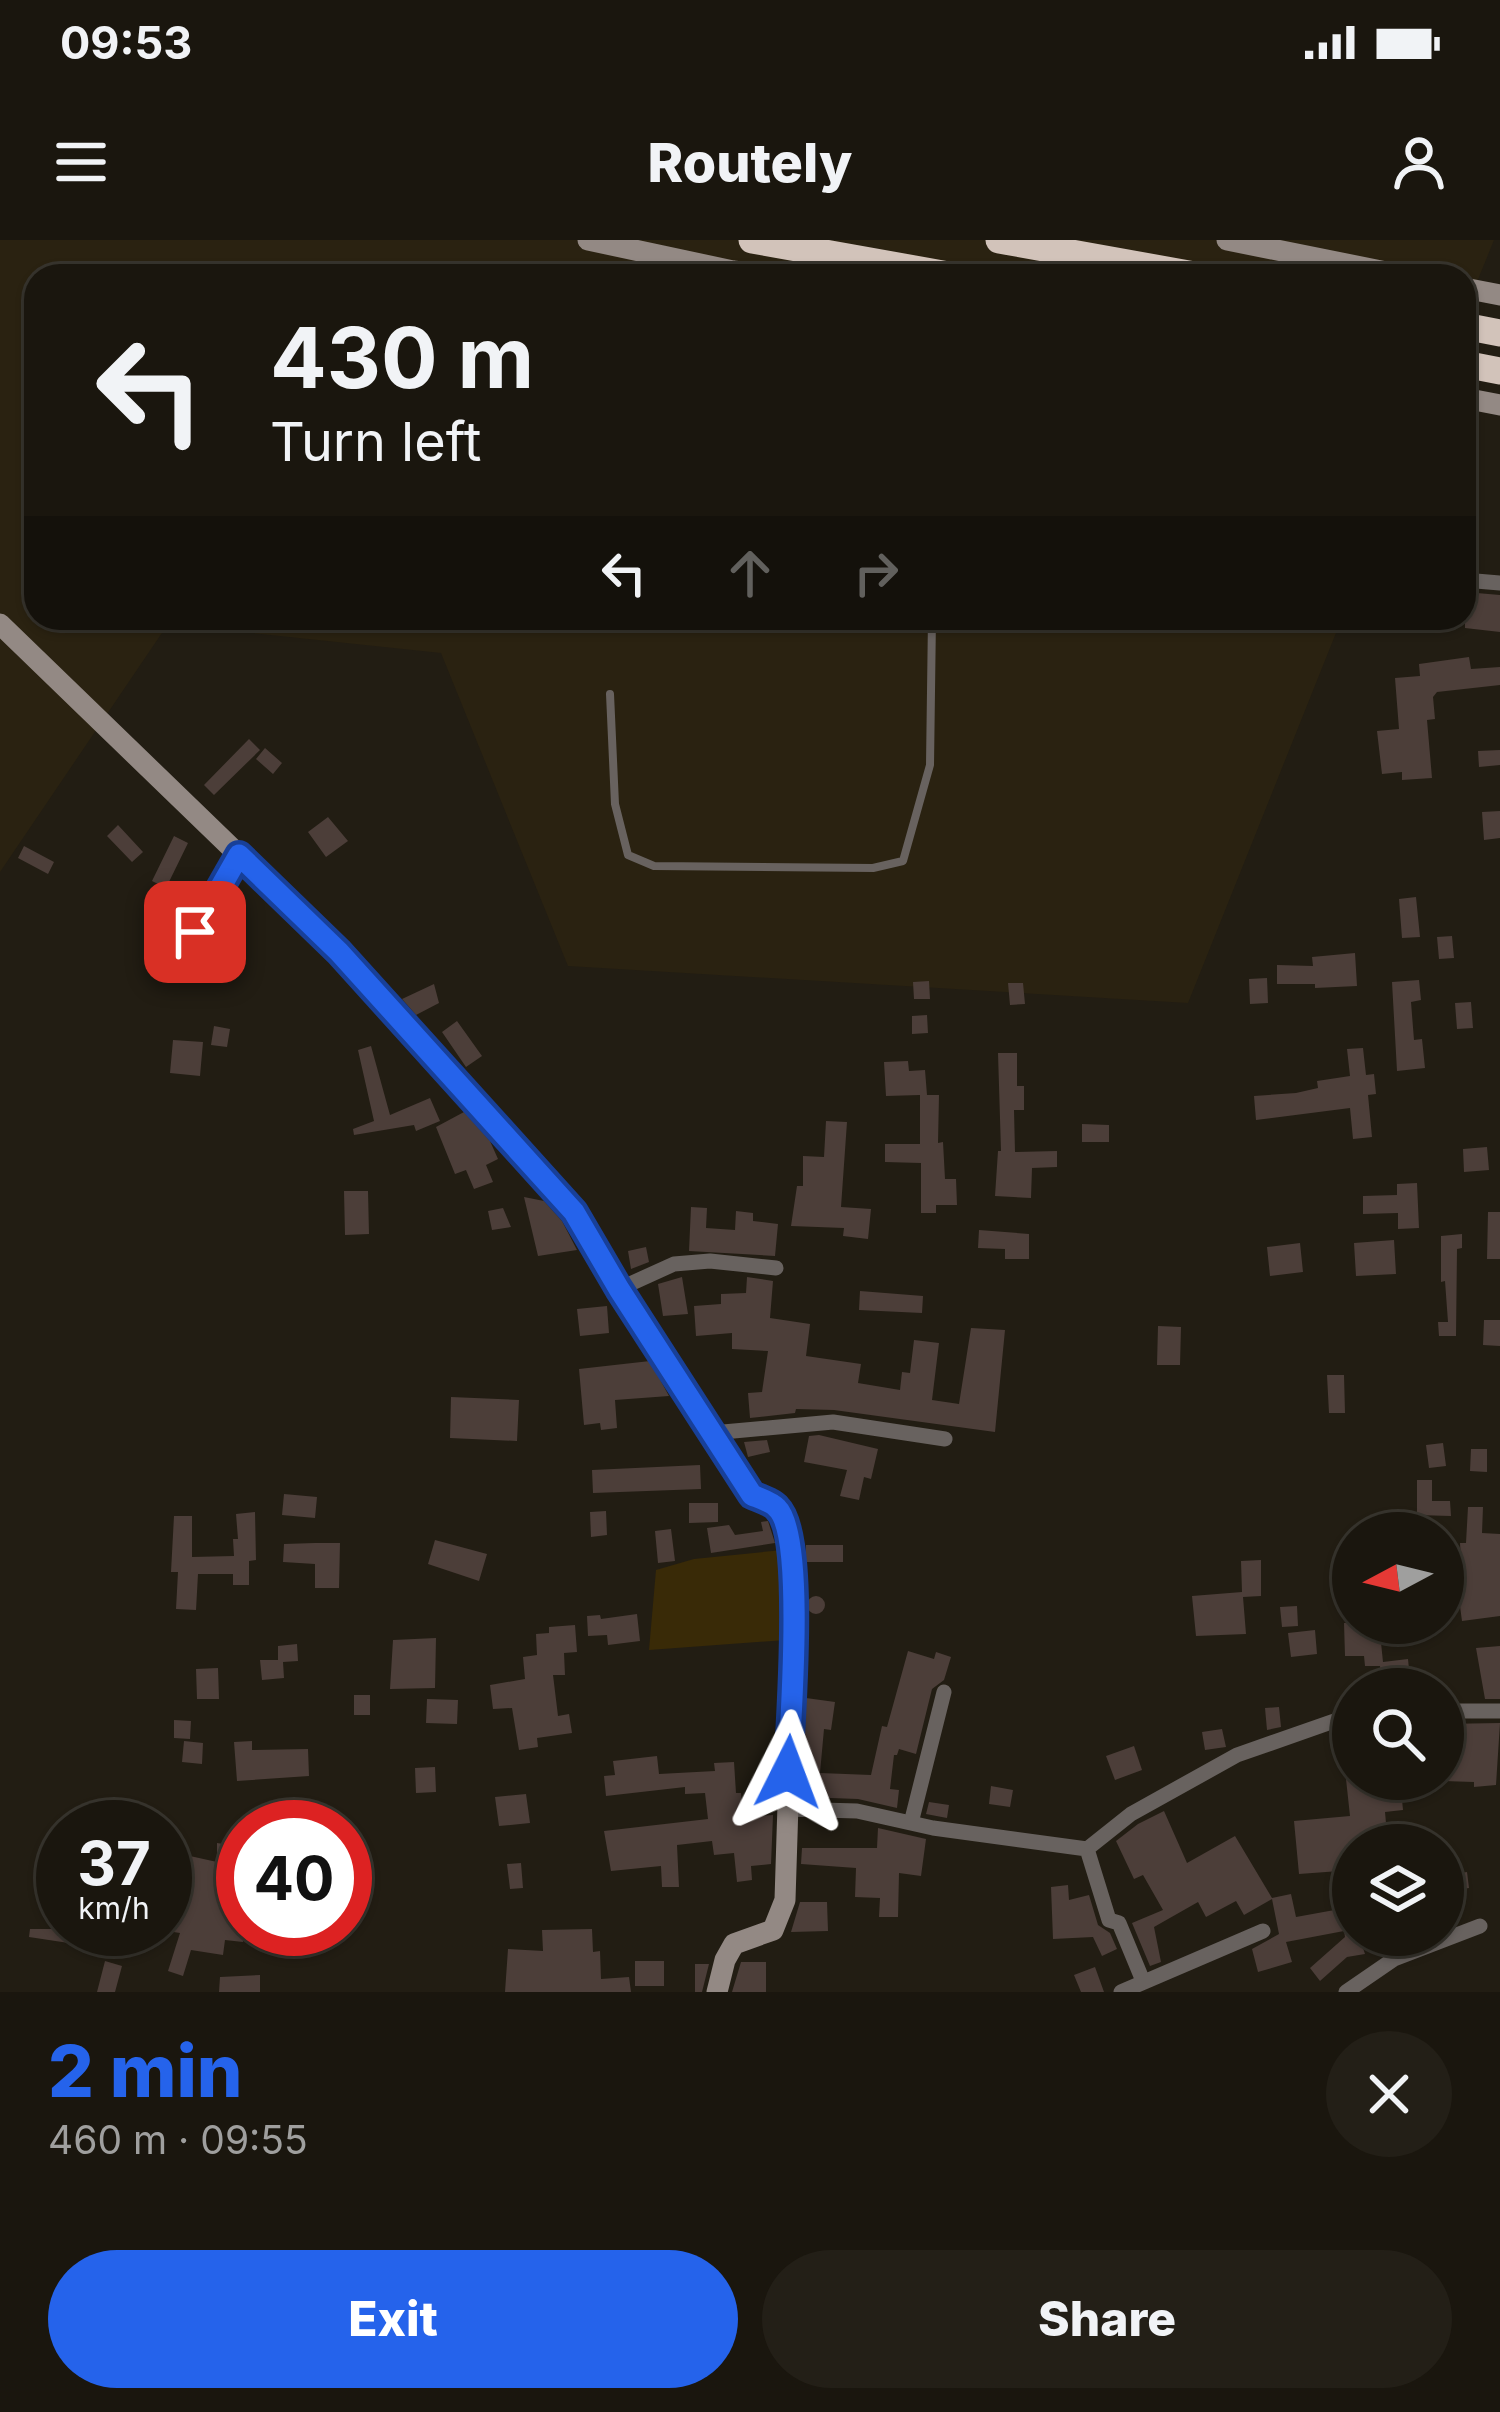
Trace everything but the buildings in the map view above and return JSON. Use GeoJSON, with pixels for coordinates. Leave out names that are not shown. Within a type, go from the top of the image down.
{"type":"FeatureCollection","features":[{"type":"Feature","properties":{"kind":"highway"},"geometry":{"type":"LineString","coordinates":[[752,240],[887,264]]}},
{"type":"Feature","properties":{"kind":"highway"},"geometry":{"type":"LineString","coordinates":[[999,240],[1139,264]]}},
{"type":"Feature","properties":{"kind":"street"},"geometry":{"type":"LineString","coordinates":[[588,240],[700,264]]}},
{"type":"Feature","properties":{"kind":"street"},"geometry":{"type":"LineString","coordinates":[[1055,240],[1134,263]]}},
{"type":"Feature","properties":{"kind":"street"},"geometry":{"type":"LineString","coordinates":[[1227,240],[1346,264]]}},
{"type":"Feature","properties":{"kind":"street"},"geometry":{"type":"LineString","coordinates":[[0,624],[339,952],[574,1212],[752,1495],[779,1509],[790,1534],[794,1613],[785,1900],[773,1930],[734,1944],[717,1992]]}},
{"type":"Feature","properties":{"kind":"street"},"geometry":{"type":"LineString","coordinates":[[195,932],[239,855]]}},
{"type":"Feature","properties":{"kind":"street"},"geometry":{"type":"LineString","coordinates":[[619,1289],[674,1264],[710,1261],[776,1268]]}},
{"type":"Feature","properties":{"kind":"street"},"geometry":{"type":"LineString","coordinates":[[712,1433],[833,1422],[945,1439]]}},
{"type":"Feature","properties":{"kind":"street"},"geometry":{"type":"LineString","coordinates":[[911,1823],[944,1692]]}},
{"type":"Feature","properties":{"kind":"street"},"geometry":{"type":"LineString","coordinates":[[1464,1711],[1500,1711]]}},
{"type":"Feature","properties":{"kind":"street"},"geometry":{"type":"LineString","coordinates":[[786,1809],[856,1811],[1087,1849],[1131,1814],[1237,1755],[1332,1722]]}},
{"type":"Feature","properties":{"kind":"street"},"geometry":{"type":"LineString","coordinates":[[1087,1849],[1109,1920],[1119,1923],[1143,1981]]}},
{"type":"Feature","properties":{"kind":"street"},"geometry":{"type":"LineString","coordinates":[[1346,1992],[1394,1958],[1480,1926]]}},
{"type":"Feature","properties":{"kind":"street"},"geometry":{"type":"LineString","coordinates":[[1121,1992],[1263,1931]]}},
{"type":"Feature","properties":{"kind":"lane"},"geometry":{"type":"LineString","coordinates":[[610,694],[615,804],[628,855],[654,866],[873,868],[903,861],[930,765],[932,630]]}},
{"type":"Feature","properties":{"kind":"shaded area"},"geometry":{"type":"Polygon","coordinates":[[[0,240],[1494,240],[1476,284],[1476,264],[24,264],[24,630],[164,630],[0,872],[0,240]]]}},
{"type":"Feature","properties":{"kind":"shaded area"},"geometry":{"type":"Polygon","coordinates":[[[224,630],[1337,630],[1188,1003],[568,966],[441,653],[224,630]]]}},
{"type":"Feature","properties":{"kind":"shaded area"},"geometry":{"type":"Polygon","coordinates":[[[783,1550],[786,1640],[649,1650],[656,1570],[694,1559],[783,1550]]]}},
{"type":"Feature","properties":{"kind":"route"},"geometry":{"type":"LineString","coordinates":[[195,932],[239,855],[339,952],[574,1212],[752,1495],[779,1509],[790,1534],[794,1613],[788,1772]]}}]}
